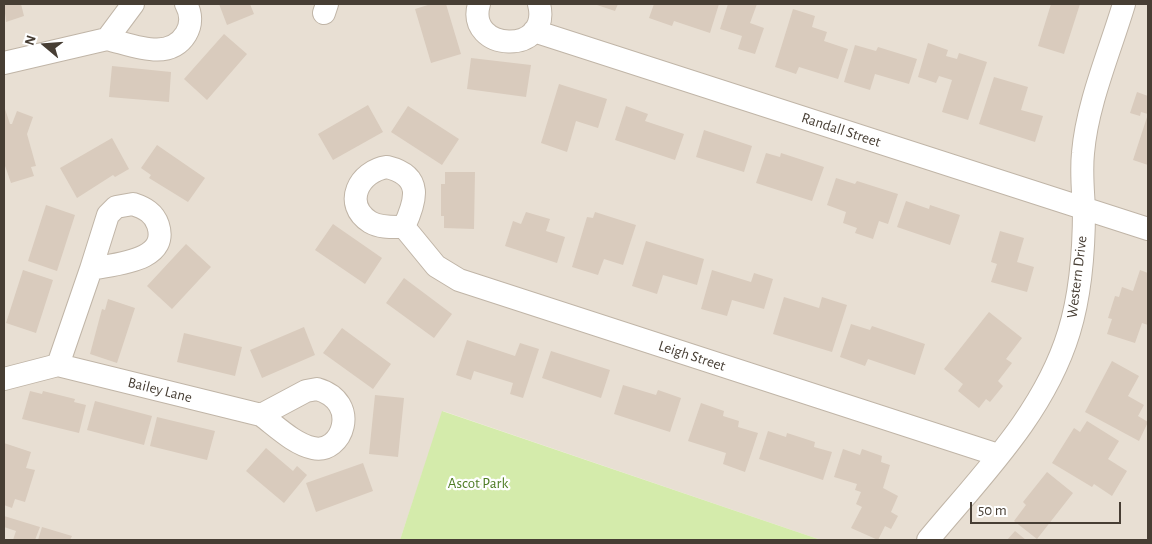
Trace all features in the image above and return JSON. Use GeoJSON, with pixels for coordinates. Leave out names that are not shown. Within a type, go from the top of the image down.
{"type":"FeatureCollection","features":[{"type":"Feature","properties":{"kind":"street"},"geometry":{"type":"LineString","coordinates":[[107,39],[133,4]]}},
{"type":"Feature","properties":{"kind":"street"},"geometry":{"type":"LineString","coordinates":[[4,63],[107,39],[156,50],[166,50],[175,46],[188,30],[190,20],[186,4]]}},
{"type":"Feature","properties":{"kind":"street"},"geometry":{"type":"LineString","coordinates":[[479,4],[478,18],[482,28],[498,41],[519,41],[534,31],[539,20],[539,4]]}},
{"type":"Feature","properties":{"kind":"street","name":"Western Drive"},"geometry":{"type":"LineString","coordinates":[[928,540],[1019,430],[1042,394],[1069,334],[1080,276],[1084,207],[1082,169],[1084,140],[1124,4]]}},
{"type":"Feature","properties":{"kind":"street","name":"Randall Street"},"geometry":{"type":"LineString","coordinates":[[534,31],[1148,229]]}},
{"type":"Feature","properties":{"kind":"street","name":"Leigh Street"},"geometry":{"type":"LineString","coordinates":[[404,227],[429,259],[451,276],[998,455]]}},
{"type":"Feature","properties":{"kind":"street"},"geometry":{"type":"LineString","coordinates":[[58,365],[90,269]]}},
{"type":"Feature","properties":{"kind":"street","name":"Bailey Lane"},"geometry":{"type":"LineString","coordinates":[[4,379],[58,365],[261,415]]}},
{"type":"Feature","properties":{"kind":"shaded area"},"geometry":{"type":"Polygon","coordinates":[[[4,4],[1148,4],[1148,540],[821,540],[443,411],[400,540],[4,540],[4,4]]]}},
{"type":"Feature","properties":{"kind":"green space","name":"Ascot Park"},"geometry":{"type":"Polygon","coordinates":[[[442,411],[821,540],[400,540],[442,411]]]}},
{"type":"Feature","properties":{"kind":"building"},"geometry":{"type":"Polygon","coordinates":[[[4,4],[21,4],[24,16],[6,22],[4,4]]]}},
{"type":"Feature","properties":{"kind":"building"},"geometry":{"type":"Polygon","coordinates":[[[219,4],[250,4],[254,14],[227,25],[219,4]]]}},
{"type":"Feature","properties":{"kind":"building"},"geometry":{"type":"Polygon","coordinates":[[[431,4],[446,4],[461,54],[431,63],[415,9],[431,4]]]}},
{"type":"Feature","properties":{"kind":"building"},"geometry":{"type":"Polygon","coordinates":[[[594,4],[618,4],[615,11],[594,4]]]}},
{"type":"Feature","properties":{"kind":"building"},"geometry":{"type":"Polygon","coordinates":[[[654,4],[719,4],[710,33],[674,21],[672,26],[649,18],[654,4]]]}},
{"type":"Feature","properties":{"kind":"building"},"geometry":{"type":"Polygon","coordinates":[[[728,4],[757,4],[750,23],[764,28],[755,54],[738,49],[742,36],[720,29],[728,4]]]}},
{"type":"Feature","properties":{"kind":"building"},"geometry":{"type":"Polygon","coordinates":[[[1051,4],[1080,4],[1064,54],[1038,46],[1051,4]]]}},
{"type":"Feature","properties":{"kind":"building"},"geometry":{"type":"Polygon","coordinates":[[[793,9],[815,16],[812,27],[827,32],[824,41],[848,49],[838,79],[799,67],[796,74],[775,67],[793,9]]]}},
{"type":"Feature","properties":{"kind":"building"},"geometry":{"type":"Polygon","coordinates":[[[224,34],[247,54],[207,100],[184,79],[224,34]]]}},
{"type":"Feature","properties":{"kind":"building"},"geometry":{"type":"Polygon","coordinates":[[[928,43],[948,50],[946,56],[957,59],[959,53],[987,62],[968,120],[942,112],[952,80],[939,76],[936,83],[918,77],[928,43]]]}},
{"type":"Feature","properties":{"kind":"building"},"geometry":{"type":"Polygon","coordinates":[[[855,45],[876,51],[878,47],[917,59],[909,84],[875,74],[870,90],[844,82],[855,45]]]}},
{"type":"Feature","properties":{"kind":"building"},"geometry":{"type":"Polygon","coordinates":[[[471,58],[531,65],[526,97],[467,89],[471,58]]]}},
{"type":"Feature","properties":{"kind":"building"},"geometry":{"type":"Polygon","coordinates":[[[112,66],[171,72],[169,102],[109,97],[112,66]]]}},
{"type":"Feature","properties":{"kind":"building"},"geometry":{"type":"Polygon","coordinates":[[[994,77],[1028,87],[1021,110],[1043,116],[1035,142],[979,124],[994,77]]]}},
{"type":"Feature","properties":{"kind":"building"},"geometry":{"type":"Polygon","coordinates":[[[559,84],[607,99],[598,128],[576,121],[567,152],[541,143],[559,84]]]}},
{"type":"Feature","properties":{"kind":"building"},"geometry":{"type":"Polygon","coordinates":[[[1137,92],[1148,96],[1148,114],[1141,112],[1140,116],[1130,113],[1137,92]]]}},
{"type":"Feature","properties":{"kind":"building"},"geometry":{"type":"Polygon","coordinates":[[[368,105],[383,132],[333,160],[318,134],[368,105]]]}},
{"type":"Feature","properties":{"kind":"building"},"geometry":{"type":"Polygon","coordinates":[[[4,106],[10,124],[12,124],[17,111],[33,117],[27,134],[36,166],[31,167],[34,176],[11,183],[4,163],[4,106]]]}},
{"type":"Feature","properties":{"kind":"building"},"geometry":{"type":"Polygon","coordinates":[[[408,106],[459,139],[442,165],[391,132],[408,106]]]}},
{"type":"Feature","properties":{"kind":"building"},"geometry":{"type":"Polygon","coordinates":[[[626,106],[648,114],[645,121],[684,134],[675,160],[615,140],[626,106]]]}},
{"type":"Feature","properties":{"kind":"building"},"geometry":{"type":"Polygon","coordinates":[[[1148,114],[1148,165],[1133,160],[1148,114]]]}},
{"type":"Feature","properties":{"kind":"building"},"geometry":{"type":"Polygon","coordinates":[[[704,130],[752,146],[744,172],[696,157],[704,130]]]}},
{"type":"Feature","properties":{"kind":"building"},"geometry":{"type":"Polygon","coordinates":[[[112,138],[129,169],[115,177],[113,175],[77,198],[60,168],[112,138]]]}},
{"type":"Feature","properties":{"kind":"building"},"geometry":{"type":"Polygon","coordinates":[[[157,145],[205,178],[188,202],[149,178],[151,175],[141,168],[157,145]]]}},
{"type":"Feature","properties":{"kind":"building"},"geometry":{"type":"Polygon","coordinates":[[[766,153],[780,157],[781,153],[824,167],[812,201],[756,183],[766,153]]]}},
{"type":"Feature","properties":{"kind":"building"},"geometry":{"type":"Polygon","coordinates":[[[445,172],[475,172],[474,229],[444,228],[444,216],[441,216],[441,184],[445,184],[445,172]]]}},
{"type":"Feature","properties":{"kind":"building"},"geometry":{"type":"Polygon","coordinates":[[[836,178],[855,184],[857,181],[898,194],[888,224],[879,221],[873,239],[855,233],[857,228],[843,223],[846,212],[827,205],[836,178]]]}},
{"type":"Feature","properties":{"kind":"building"},"geometry":{"type":"Polygon","coordinates":[[[906,201],[929,209],[930,205],[960,215],[950,245],[897,227],[906,201]]]}},
{"type":"Feature","properties":{"kind":"building"},"geometry":{"type":"Polygon","coordinates":[[[46,205],[75,215],[57,271],[28,261],[46,205]]]}},
{"type":"Feature","properties":{"kind":"building"},"geometry":{"type":"Polygon","coordinates":[[[526,212],[550,219],[546,231],[565,237],[557,263],[505,246],[513,221],[521,224],[526,212]]]}},
{"type":"Feature","properties":{"kind":"building"},"geometry":{"type":"Polygon","coordinates":[[[595,212],[636,225],[623,265],[604,259],[598,275],[572,267],[587,217],[593,218],[595,212]]]}},
{"type":"Feature","properties":{"kind":"building"},"geometry":{"type":"Polygon","coordinates":[[[333,224],[382,258],[365,284],[315,250],[333,224]]]}},
{"type":"Feature","properties":{"kind":"building"},"geometry":{"type":"Polygon","coordinates":[[[1000,231],[1024,238],[1017,262],[1034,267],[1027,292],[991,282],[997,264],[991,262],[1000,231]]]}},
{"type":"Feature","properties":{"kind":"building"},"geometry":{"type":"Polygon","coordinates":[[[646,241],[704,259],[697,285],[663,275],[657,294],[632,286],[646,241]]]}},
{"type":"Feature","properties":{"kind":"building"},"geometry":{"type":"Polygon","coordinates":[[[186,244],[211,267],[172,309],[147,286],[186,244]]]}},
{"type":"Feature","properties":{"kind":"building"},"geometry":{"type":"Polygon","coordinates":[[[23,270],[53,280],[36,333],[6,323],[23,270]]]}},
{"type":"Feature","properties":{"kind":"building"},"geometry":{"type":"Polygon","coordinates":[[[712,270],[751,282],[754,273],[773,279],[764,309],[732,300],[727,316],[701,309],[712,270]]]}},
{"type":"Feature","properties":{"kind":"building"},"geometry":{"type":"Polygon","coordinates":[[[1140,270],[1148,273],[1148,325],[1142,323],[1135,343],[1107,334],[1112,319],[1108,318],[1115,296],[1119,297],[1122,287],[1133,291],[1140,270]]]}},
{"type":"Feature","properties":{"kind":"building"},"geometry":{"type":"Polygon","coordinates":[[[404,278],[452,314],[434,338],[386,303],[404,278]]]}},
{"type":"Feature","properties":{"kind":"building"},"geometry":{"type":"Polygon","coordinates":[[[784,297],[819,308],[822,297],[847,305],[832,352],[773,334],[784,297]]]}},
{"type":"Feature","properties":{"kind":"building"},"geometry":{"type":"Polygon","coordinates":[[[108,299],[135,308],[117,363],[90,354],[102,309],[105,310],[108,299]]]}},
{"type":"Feature","properties":{"kind":"building"},"geometry":{"type":"Polygon","coordinates":[[[989,312],[1022,338],[1006,359],[1012,363],[998,381],[1003,386],[990,402],[986,399],[979,408],[958,391],[963,384],[944,369],[989,312]]]}},
{"type":"Feature","properties":{"kind":"building"},"geometry":{"type":"Polygon","coordinates":[[[851,324],[870,330],[872,326],[925,344],[915,375],[868,359],[865,366],[840,357],[851,324]]]}},
{"type":"Feature","properties":{"kind":"building"},"geometry":{"type":"Polygon","coordinates":[[[304,327],[315,355],[262,378],[250,350],[304,327]]]}},
{"type":"Feature","properties":{"kind":"building"},"geometry":{"type":"Polygon","coordinates":[[[342,328],[391,364],[373,389],[323,353],[342,328]]]}},
{"type":"Feature","properties":{"kind":"building"},"geometry":{"type":"Polygon","coordinates":[[[184,333],[242,347],[235,376],[177,362],[184,333]]]}},
{"type":"Feature","properties":{"kind":"building"},"geometry":{"type":"Polygon","coordinates":[[[467,340],[515,356],[520,343],[539,349],[523,398],[510,394],[513,383],[474,371],[471,380],[456,375],[467,340]]]}},
{"type":"Feature","properties":{"kind":"building"},"geometry":{"type":"Polygon","coordinates":[[[551,351],[610,370],[601,398],[542,378],[551,351]]]}},
{"type":"Feature","properties":{"kind":"building"},"geometry":{"type":"Polygon","coordinates":[[[1112,361],[1139,376],[1128,396],[1144,405],[1138,416],[1148,422],[1139,441],[1085,412],[1112,361]]]}},
{"type":"Feature","properties":{"kind":"building"},"geometry":{"type":"Polygon","coordinates":[[[623,385],[656,395],[658,390],[681,398],[670,432],[614,414],[623,385]]]}},
{"type":"Feature","properties":{"kind":"building"},"geometry":{"type":"Polygon","coordinates":[[[30,391],[42,394],[43,391],[75,399],[74,402],[86,405],[79,433],[22,419],[30,391]]]}},
{"type":"Feature","properties":{"kind":"building"},"geometry":{"type":"Polygon","coordinates":[[[375,395],[404,398],[398,457],[369,454],[375,395]]]}},
{"type":"Feature","properties":{"kind":"building"},"geometry":{"type":"Polygon","coordinates":[[[95,401],[152,416],[144,445],[87,430],[95,401]]]}},
{"type":"Feature","properties":{"kind":"building"},"geometry":{"type":"Polygon","coordinates":[[[701,403],[724,411],[723,416],[739,421],[738,427],[758,433],[745,472],[723,464],[726,453],[688,441],[701,403]]]}},
{"type":"Feature","properties":{"kind":"building"},"geometry":{"type":"Polygon","coordinates":[[[157,417],[215,431],[207,460],[150,446],[157,417]]]}},
{"type":"Feature","properties":{"kind":"building"},"geometry":{"type":"Polygon","coordinates":[[[1087,421],[1119,441],[1108,459],[1127,471],[1112,496],[1094,484],[1092,487],[1052,463],[1074,428],[1080,432],[1087,421]]]}},
{"type":"Feature","properties":{"kind":"building"},"geometry":{"type":"Polygon","coordinates":[[[768,431],[786,437],[787,433],[815,442],[814,447],[832,452],[823,480],[759,459],[768,431]]]}},
{"type":"Feature","properties":{"kind":"building"},"geometry":{"type":"Polygon","coordinates":[[[4,443],[31,452],[26,468],[35,470],[25,502],[15,499],[12,508],[4,505],[4,443]]]}},
{"type":"Feature","properties":{"kind":"building"},"geometry":{"type":"Polygon","coordinates":[[[266,448],[293,471],[297,466],[307,475],[284,503],[246,471],[266,448]]]}},
{"type":"Feature","properties":{"kind":"building"},"geometry":{"type":"Polygon","coordinates":[[[843,449],[860,455],[862,449],[882,456],[881,462],[890,465],[883,488],[898,496],[891,512],[898,516],[891,529],[885,526],[878,540],[851,528],[862,507],[856,504],[861,492],[855,490],[857,484],[834,477],[843,449]]]}},
{"type":"Feature","properties":{"kind":"building"},"geometry":{"type":"Polygon","coordinates":[[[363,463],[373,491],[316,512],[306,483],[363,463]]]}},
{"type":"Feature","properties":{"kind":"building"},"geometry":{"type":"Polygon","coordinates":[[[1047,472],[1073,493],[1037,539],[1014,521],[1026,505],[1023,502],[1047,472]]]}},
{"type":"Feature","properties":{"kind":"building"},"geometry":{"type":"Polygon","coordinates":[[[4,516],[40,527],[35,540],[13,540],[16,531],[4,527],[4,516]]]}},
{"type":"Feature","properties":{"kind":"building"},"geometry":{"type":"Polygon","coordinates":[[[42,527],[72,536],[70,540],[38,540],[42,527]]]}},
{"type":"Feature","properties":{"kind":"building"},"geometry":{"type":"Polygon","coordinates":[[[1015,531],[1026,540],[1007,540],[1015,531]]]}}]}
